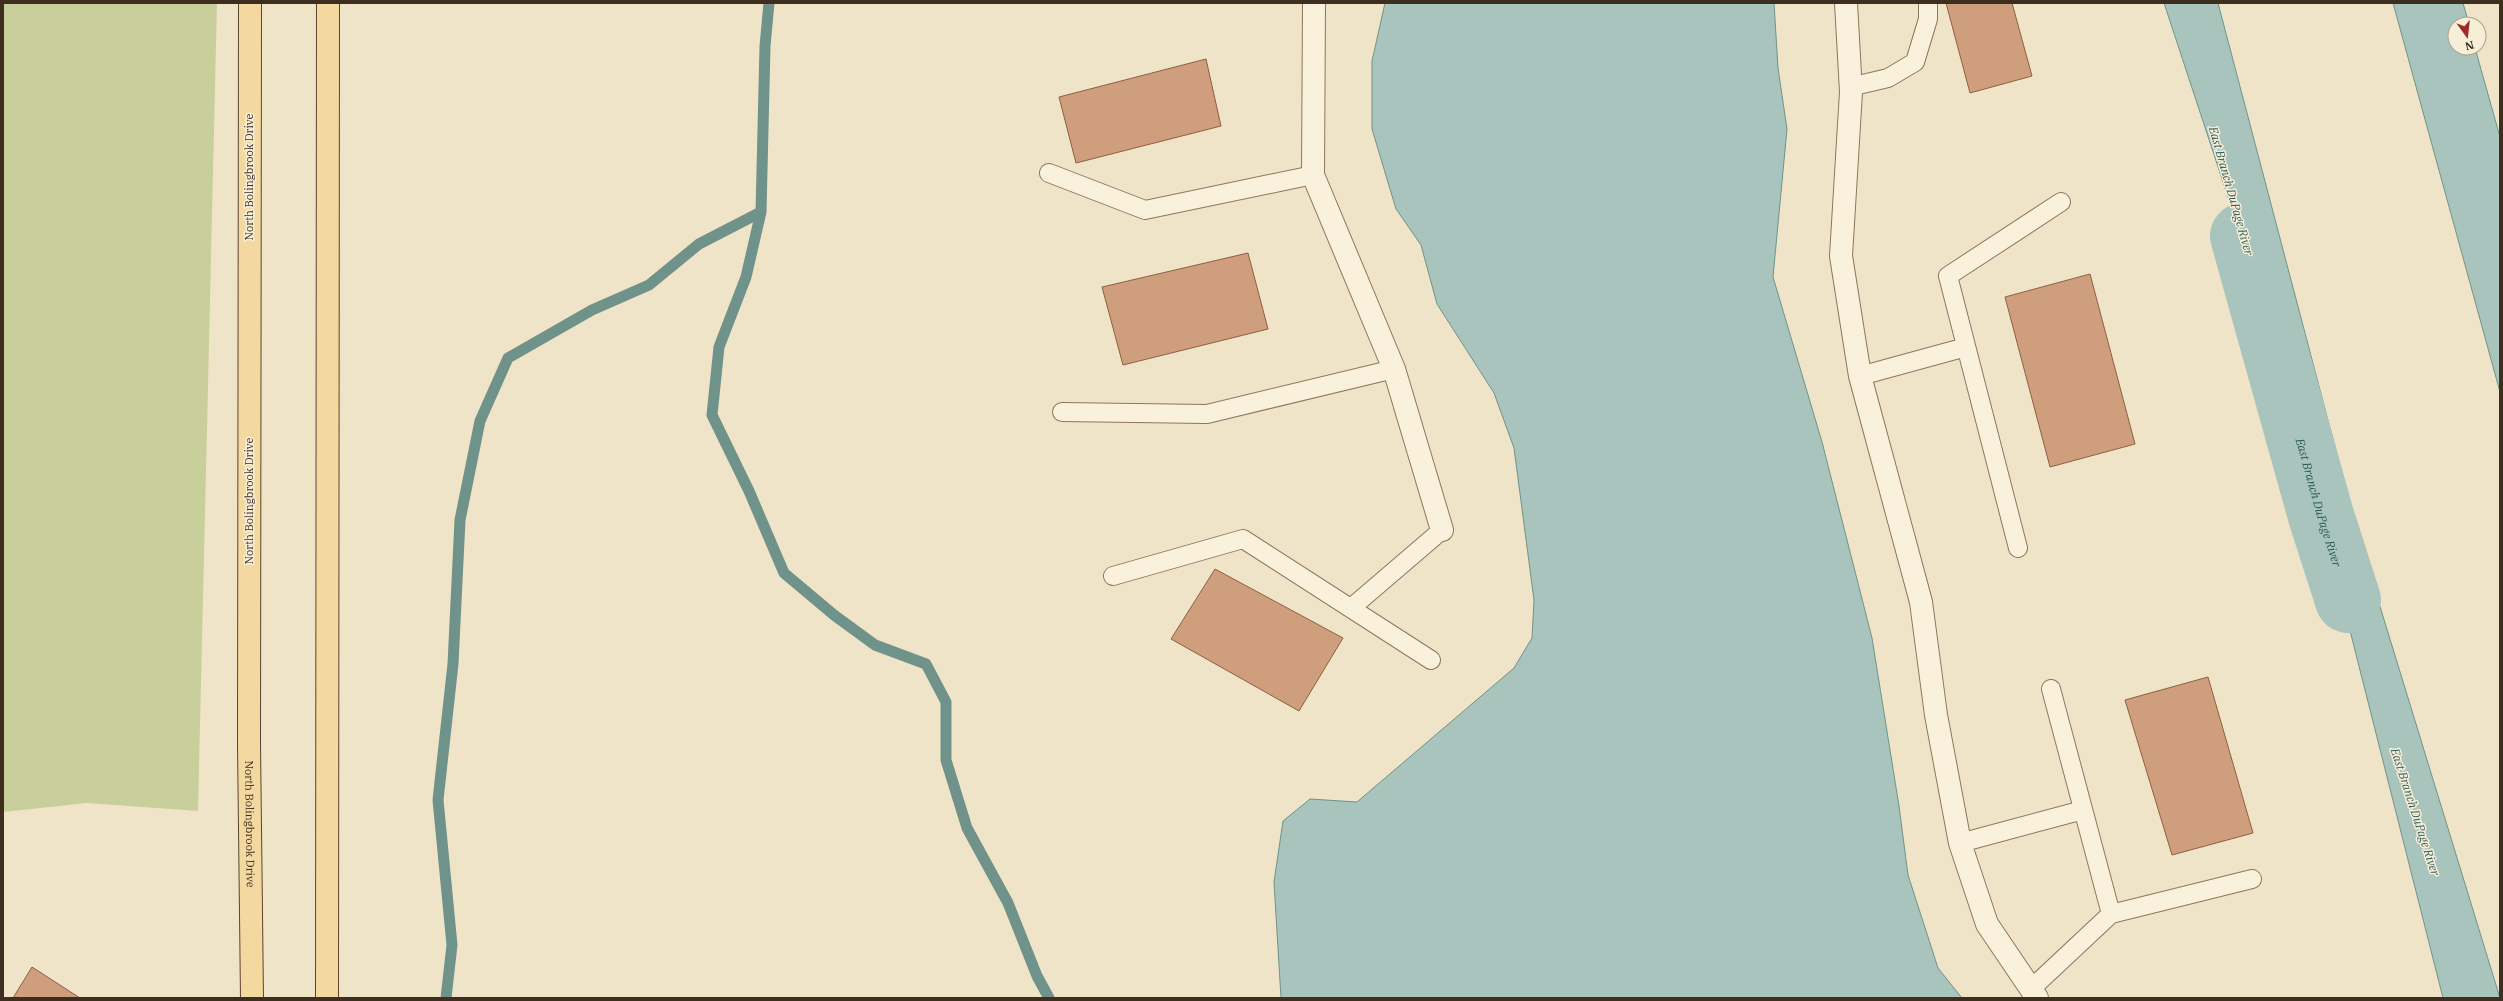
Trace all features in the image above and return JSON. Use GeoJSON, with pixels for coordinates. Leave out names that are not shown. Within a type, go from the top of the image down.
{"type":"FeatureCollection","features":[{"type":"Feature","properties":{"kind":"main road","name":"North Bolingbrook Drive"},"geometry":{"type":"LineString","coordinates":[[250,3],[249,744],[252,998]]}},
{"type":"Feature","properties":{"kind":"main road"},"geometry":{"type":"LineString","coordinates":[[327,998],[328,3]]}},
{"type":"Feature","properties":{"kind":"street"},"geometry":{"type":"LineString","coordinates":[[1314,3],[1313,175],[1394,369],[1442,530]]}},
{"type":"Feature","properties":{"kind":"street"},"geometry":{"type":"LineString","coordinates":[[1846,3],[1850,87],[1841,256],[1860,376],[1921,602],[1936,715],[1960,843],[1987,924],[2035,993]]}},
{"type":"Feature","properties":{"kind":"lane"},"geometry":{"type":"LineString","coordinates":[[1850,87],[1888,78],[1915,62],[1928,19],[1928,3]]}},
{"type":"Feature","properties":{"kind":"lane"},"geometry":{"type":"LineString","coordinates":[[1049,173],[1145,210],[1313,175]]}},
{"type":"Feature","properties":{"kind":"lane"},"geometry":{"type":"LineString","coordinates":[[2018,548],[1948,276],[2061,202]]}},
{"type":"Feature","properties":{"kind":"lane"},"geometry":{"type":"LineString","coordinates":[[1860,376],[1966,347]]}},
{"type":"Feature","properties":{"kind":"lane"},"geometry":{"type":"LineString","coordinates":[[1062,412],[1207,414],[1394,369]]}},
{"type":"Feature","properties":{"kind":"lane"},"geometry":{"type":"LineString","coordinates":[[1351,608],[1442,530]]}},
{"type":"Feature","properties":{"kind":"lane"},"geometry":{"type":"LineString","coordinates":[[1113,576],[1243,539],[1431,660]]}},
{"type":"Feature","properties":{"kind":"lane"},"geometry":{"type":"LineString","coordinates":[[2051,689],[2111,914]]}},
{"type":"Feature","properties":{"kind":"lane"},"geometry":{"type":"LineString","coordinates":[[1960,843],[2083,810]]}},
{"type":"Feature","properties":{"kind":"lane"},"geometry":{"type":"LineString","coordinates":[[2035,993],[2111,914],[2252,879]]}},
{"type":"Feature","properties":{"kind":"green space"},"geometry":{"type":"Polygon","coordinates":[[[3,3],[217,3],[198,811],[87,803],[3,812],[3,3]]]}},
{"type":"Feature","properties":{"kind":"water"},"geometry":{"type":"Polygon","coordinates":[[[1385,3],[1774,3],[1778,68],[1787,129],[1773,277],[1822,442],[1872,638],[1899,806],[1908,875],[1938,968],[1962,998],[1281,998],[1274,882],[1283,821],[1310,799],[1357,802],[1514,668],[1532,638],[1534,600],[1514,448],[1494,393],[1437,304],[1421,245],[1396,209],[1372,129],[1372,61],[1385,3]]]}},
{"type":"Feature","properties":{"kind":"water"},"geometry":{"type":"Polygon","coordinates":[[[2164,3],[2218,3],[2359,538],[2500,998],[2443,998],[2321,516],[2256,282],[2164,3]]]}},
{"type":"Feature","properties":{"kind":"water"},"geometry":{"type":"Polygon","coordinates":[[[2393,3],[2463,3],[2467,16],[2447,16],[2447,56],[2477,56],[2500,137],[2500,392],[2393,3]]]}},
{"type":"Feature","properties":{"kind":"building"},"geometry":{"type":"Polygon","coordinates":[[[1946,3],[2012,3],[2032,76],[1970,93],[1946,3]]]}},
{"type":"Feature","properties":{"kind":"building"},"geometry":{"type":"Polygon","coordinates":[[[1206,59],[1221,126],[1076,163],[1059,97],[1206,59]]]}},
{"type":"Feature","properties":{"kind":"building"},"geometry":{"type":"Polygon","coordinates":[[[1248,253],[1268,329],[1123,365],[1102,287],[1248,253]]]}},
{"type":"Feature","properties":{"kind":"building"},"geometry":{"type":"Polygon","coordinates":[[[2090,274],[2135,444],[2050,467],[2005,297],[2090,274]]]}},
{"type":"Feature","properties":{"kind":"building"},"geometry":{"type":"Polygon","coordinates":[[[1215,569],[1343,638],[1299,711],[1171,639],[1215,569]]]}},
{"type":"Feature","properties":{"kind":"building"},"geometry":{"type":"Polygon","coordinates":[[[2208,677],[2253,833],[2172,855],[2125,700],[2208,677]]]}},
{"type":"Feature","properties":{"kind":"building"},"geometry":{"type":"Polygon","coordinates":[[[32,967],[80,998],[13,998],[32,967]]]}},
{"type":"Feature","properties":{"kind":"waterway"},"geometry":{"type":"LineString","coordinates":[[769,3],[765,46],[761,212],[746,277],[719,347],[712,415],[749,491],[784,573],[834,615],[875,645],[926,664],[946,702],[946,760],[967,828],[1008,903],[1037,976],[1049,998]]}},
{"type":"Feature","properties":{"kind":"waterway"},"geometry":{"type":"LineString","coordinates":[[446,998],[452,945],[438,800],[453,664],[460,520],[480,421],[508,358],[592,310],[649,285],[699,244],[761,212]]}},
{"type":"Feature","properties":{"kind":"waterway","name":"East Branch DuPage River"},"geometry":{"type":"LineString","coordinates":[[2243,236],[2321,516],[2348,600]]}}]}
